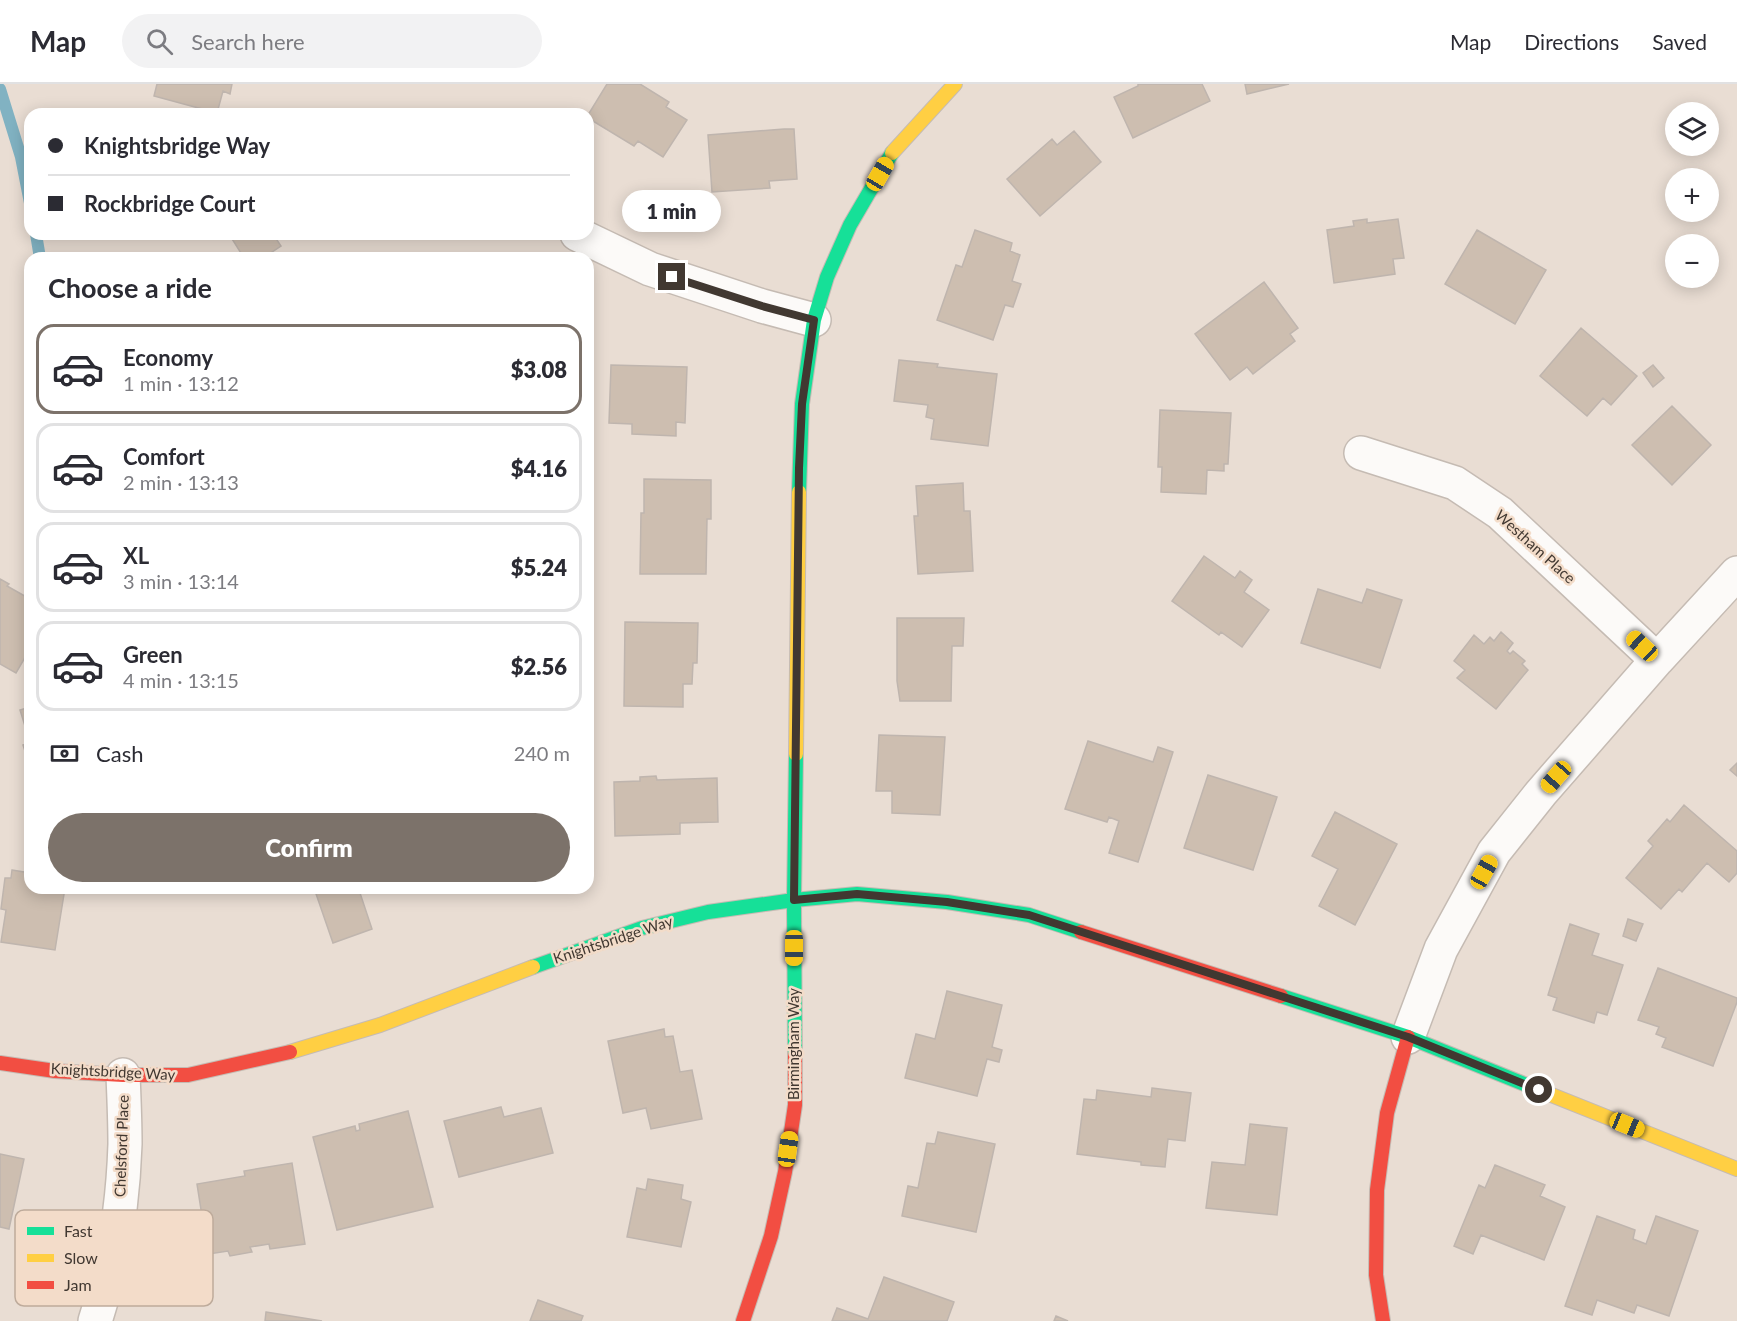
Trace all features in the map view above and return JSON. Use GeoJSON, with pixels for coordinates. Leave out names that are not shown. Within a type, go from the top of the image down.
{"type":"FeatureCollection","features":[{"type":"Feature","properties":{"kind":"street","name":"Birmingham Way"},"geometry":{"type":"LineString","coordinates":[[743,1321],[771,1236],[785,1172],[795,1105],[794,900],[799,468],[802,404],[814,320],[827,277],[850,225],[889,157],[955,84]]}},
{"type":"Feature","properties":{"kind":"street"},"geometry":{"type":"LineString","coordinates":[[590,240],[650,269],[762,306],[814,320]]}},
{"type":"Feature","properties":{"kind":"street","name":"Westham Place"},"geometry":{"type":"LineString","coordinates":[[1361,453],[1455,483],[1500,513],[1657,660]]}},
{"type":"Feature","properties":{"kind":"street"},"geometry":{"type":"LineString","coordinates":[[1383,1321],[1376,1275],[1377,1190],[1387,1113],[1408,1037],[1441,949],[1494,852],[1657,660],[1737,573]]}},
{"type":"Feature","properties":{"kind":"street","name":"Knightsbridge Way"},"geometry":{"type":"LineString","coordinates":[[0,1063],[55,1071],[123,1075],[188,1075],[280,1055],[380,1025],[526,969],[642,928],[708,912],[857,894],[947,902],[1029,915],[1408,1037],[1737,1169]]}},
{"type":"Feature","properties":{"kind":"street","name":"Chelsford Place"},"geometry":{"type":"LineString","coordinates":[[119,1210],[125,1144],[123,1075]]}},
{"type":"Feature","properties":{"kind":"street","name":"Chelsford Place"},"geometry":{"type":"LineString","coordinates":[[95,1321],[100,1306]]}},
{"type":"Feature","properties":{"kind":"building"},"geometry":{"type":"Polygon","coordinates":[[[157,84],[232,84],[230,94],[223,91],[218,108],[198,108],[154,96],[157,84]]]}},
{"type":"Feature","properties":{"kind":"building"},"geometry":{"type":"Polygon","coordinates":[[[607,84],[640,84],[669,102],[666,107],[687,120],[663,157],[638,141],[634,146],[594,122],[592,108],[607,84]]]}},
{"type":"Feature","properties":{"kind":"building"},"geometry":{"type":"Polygon","coordinates":[[[1138,84],[1202,84],[1210,101],[1133,138],[1114,97],[1138,84]]]}},
{"type":"Feature","properties":{"kind":"building"},"geometry":{"type":"Polygon","coordinates":[[[1245,84],[1289,84],[1247,94],[1245,84]]]}},
{"type":"Feature","properties":{"kind":"building"},"geometry":{"type":"Polygon","coordinates":[[[794,129],[797,179],[769,181],[770,188],[712,192],[708,135],[794,129]]]}},
{"type":"Feature","properties":{"kind":"building"},"geometry":{"type":"Polygon","coordinates":[[[1074,131],[1101,162],[1040,216],[1007,179],[1052,139],[1057,145],[1074,131]]]}},
{"type":"Feature","properties":{"kind":"building"},"geometry":{"type":"Polygon","coordinates":[[[1367,219],[1367,223],[1398,219],[1404,258],[1393,259],[1395,274],[1334,283],[1327,230],[1354,226],[1353,221],[1367,219]]]}},
{"type":"Feature","properties":{"kind":"building"},"geometry":{"type":"Polygon","coordinates":[[[975,230],[1012,243],[1010,251],[1020,255],[1012,281],[1021,284],[1013,307],[1005,305],[993,340],[937,320],[956,265],[962,267],[975,230]]]}},
{"type":"Feature","properties":{"kind":"building"},"geometry":{"type":"Polygon","coordinates":[[[1477,230],[1546,270],[1515,324],[1445,284],[1477,230]]]}},
{"type":"Feature","properties":{"kind":"building"},"geometry":{"type":"Polygon","coordinates":[[[233,240],[277,240],[281,246],[272,252],[240,252],[233,240]]]}},
{"type":"Feature","properties":{"kind":"building"},"geometry":{"type":"Polygon","coordinates":[[[1264,282],[1298,328],[1290,334],[1295,341],[1253,374],[1247,367],[1230,380],[1195,334],[1264,282]]]}},
{"type":"Feature","properties":{"kind":"building"},"geometry":{"type":"Polygon","coordinates":[[[1581,328],[1637,376],[1611,405],[1603,398],[1587,416],[1540,376],[1581,328]]]}},
{"type":"Feature","properties":{"kind":"building"},"geometry":{"type":"Polygon","coordinates":[[[899,360],[997,374],[988,446],[931,439],[934,419],[926,417],[928,405],[894,401],[899,360]]]}},
{"type":"Feature","properties":{"kind":"building"},"geometry":{"type":"Polygon","coordinates":[[[611,365],[687,367],[685,423],[676,422],[676,436],[632,434],[632,424],[609,423],[611,365]]]}},
{"type":"Feature","properties":{"kind":"building"},"geometry":{"type":"Polygon","coordinates":[[[1653,365],[1664,378],[1653,387],[1643,373],[1653,365]]]}},
{"type":"Feature","properties":{"kind":"building"},"geometry":{"type":"Polygon","coordinates":[[[1672,406],[1711,445],[1672,485],[1632,445],[1672,406]]]}},
{"type":"Feature","properties":{"kind":"building"},"geometry":{"type":"Polygon","coordinates":[[[1160,410],[1231,413],[1228,464],[1224,464],[1224,471],[1207,470],[1206,494],[1161,492],[1162,467],[1158,467],[1160,410]]]}},
{"type":"Feature","properties":{"kind":"building"},"geometry":{"type":"Polygon","coordinates":[[[644,479],[711,480],[711,519],[707,519],[706,574],[640,574],[644,479]]]}},
{"type":"Feature","properties":{"kind":"building"},"geometry":{"type":"Polygon","coordinates":[[[963,483],[964,511],[970,511],[973,571],[918,574],[914,516],[918,516],[916,486],[963,483]]]}},
{"type":"Feature","properties":{"kind":"building"},"geometry":{"type":"Polygon","coordinates":[[[1204,556],[1235,578],[1240,571],[1252,580],[1244,592],[1269,610],[1242,647],[1221,632],[1219,635],[1172,601],[1204,556]]]}},
{"type":"Feature","properties":{"kind":"building"},"geometry":{"type":"Polygon","coordinates":[[[0,579],[24,596],[24,659],[16,673],[0,664],[0,579]]]}},
{"type":"Feature","properties":{"kind":"building"},"geometry":{"type":"Polygon","coordinates":[[[1318,589],[1362,603],[1367,589],[1402,600],[1380,668],[1301,643],[1318,589]]]}},
{"type":"Feature","properties":{"kind":"building"},"geometry":{"type":"Polygon","coordinates":[[[897,618],[964,618],[963,646],[952,646],[951,701],[900,701],[897,681],[897,618]]]}},
{"type":"Feature","properties":{"kind":"building"},"geometry":{"type":"Polygon","coordinates":[[[625,622],[698,623],[697,663],[693,663],[692,684],[683,684],[683,707],[624,706],[625,622]]]}},
{"type":"Feature","properties":{"kind":"building"},"geometry":{"type":"Polygon","coordinates":[[[1501,632],[1513,643],[1507,651],[1510,654],[1513,651],[1525,661],[1522,664],[1528,670],[1496,709],[1457,678],[1465,670],[1454,661],[1474,635],[1484,644],[1490,637],[1494,641],[1501,632]]]}},
{"type":"Feature","properties":{"kind":"building"},"geometry":{"type":"Polygon","coordinates":[[[24,709],[24,723],[20,710],[24,709]]]}},
{"type":"Feature","properties":{"kind":"building"},"geometry":{"type":"Polygon","coordinates":[[[879,735],[945,737],[940,815],[892,813],[892,791],[876,791],[879,735]]]}},
{"type":"Feature","properties":{"kind":"building"},"geometry":{"type":"Polygon","coordinates":[[[1088,741],[1153,762],[1158,747],[1173,752],[1138,862],[1109,853],[1119,821],[1109,817],[1107,822],[1065,809],[1088,741]]]}},
{"type":"Feature","properties":{"kind":"building"},"geometry":{"type":"Polygon","coordinates":[[[1737,763],[1737,776],[1730,770],[1737,763]]]}},
{"type":"Feature","properties":{"kind":"building"},"geometry":{"type":"Polygon","coordinates":[[[1208,775],[1277,797],[1253,870],[1184,848],[1208,775]]]}},
{"type":"Feature","properties":{"kind":"building"},"geometry":{"type":"Polygon","coordinates":[[[656,776],[657,780],[717,778],[718,822],[680,823],[680,834],[615,836],[614,782],[640,781],[640,777],[656,776]]]}},
{"type":"Feature","properties":{"kind":"building"},"geometry":{"type":"Polygon","coordinates":[[[1684,805],[1737,851],[1737,873],[1729,882],[1707,863],[1682,892],[1679,889],[1661,909],[1626,878],[1653,846],[1648,841],[1667,819],[1670,822],[1684,805]]]}},
{"type":"Feature","properties":{"kind":"building"},"geometry":{"type":"Polygon","coordinates":[[[1335,812],[1397,844],[1355,925],[1319,906],[1338,869],[1312,856],[1335,812]]]}},
{"type":"Feature","properties":{"kind":"building"},"geometry":{"type":"Polygon","coordinates":[[[12,870],[24,872],[24,894],[64,894],[55,950],[1,942],[6,910],[1,909],[5,878],[11,878],[12,870]]]}},
{"type":"Feature","properties":{"kind":"building"},"geometry":{"type":"Polygon","coordinates":[[[316,894],[360,894],[372,929],[333,943],[316,894]]]}},
{"type":"Feature","properties":{"kind":"building"},"geometry":{"type":"Polygon","coordinates":[[[1628,919],[1643,924],[1636,941],[1623,936],[1628,919]]]}},
{"type":"Feature","properties":{"kind":"building"},"geometry":{"type":"Polygon","coordinates":[[[1570,924],[1599,934],[1592,955],[1623,965],[1607,1015],[1597,1012],[1594,1023],[1553,1010],[1557,998],[1548,995],[1570,924]]]}},
{"type":"Feature","properties":{"kind":"building"},"geometry":{"type":"Polygon","coordinates":[[[1658,968],[1737,998],[1713,1066],[1662,1047],[1666,1038],[1656,1034],[1659,1027],[1638,1020],[1658,968]]]}},
{"type":"Feature","properties":{"kind":"building"},"geometry":{"type":"Polygon","coordinates":[[[947,991],[1002,1005],[992,1047],[1002,1050],[999,1062],[987,1059],[977,1096],[905,1078],[916,1034],[935,1039],[947,991]]]}},
{"type":"Feature","properties":{"kind":"building"},"geometry":{"type":"Polygon","coordinates":[[[664,1029],[665,1037],[673,1036],[680,1072],[692,1070],[702,1119],[651,1129],[646,1108],[623,1113],[608,1041],[664,1029]]]}},
{"type":"Feature","properties":{"kind":"building"},"geometry":{"type":"Polygon","coordinates":[[[1152,1088],[1191,1093],[1185,1141],[1168,1139],[1165,1167],[1077,1154],[1084,1099],[1096,1100],[1097,1090],[1151,1097],[1152,1088]]]}},
{"type":"Feature","properties":{"kind":"building"},"geometry":{"type":"Polygon","coordinates":[[[501,1107],[504,1117],[541,1108],[553,1153],[459,1177],[444,1121],[501,1107]]]}},
{"type":"Feature","properties":{"kind":"building"},"geometry":{"type":"Polygon","coordinates":[[[408,1111],[433,1207],[337,1230],[313,1137],[355,1126],[356,1131],[360,1130],[359,1124],[408,1111]]]}},
{"type":"Feature","properties":{"kind":"building"},"geometry":{"type":"Polygon","coordinates":[[[1250,1124],[1287,1128],[1277,1215],[1206,1208],[1212,1162],[1245,1165],[1250,1124]]]}},
{"type":"Feature","properties":{"kind":"building"},"geometry":{"type":"Polygon","coordinates":[[[938,1132],[995,1144],[976,1232],[902,1216],[908,1186],[918,1188],[927,1143],[935,1144],[938,1132]]]}},
{"type":"Feature","properties":{"kind":"building"},"geometry":{"type":"Polygon","coordinates":[[[0,1154],[24,1159],[9,1229],[0,1227],[0,1154]]]}},
{"type":"Feature","properties":{"kind":"building"},"geometry":{"type":"Polygon","coordinates":[[[292,1163],[305,1244],[270,1249],[269,1244],[250,1247],[252,1252],[230,1256],[228,1251],[213,1253],[213,1210],[201,1210],[197,1184],[245,1176],[244,1171],[292,1163]]]}},
{"type":"Feature","properties":{"kind":"building"},"geometry":{"type":"Polygon","coordinates":[[[1495,1165],[1545,1185],[1540,1196],[1565,1207],[1544,1260],[1481,1235],[1473,1254],[1454,1246],[1479,1185],[1485,1188],[1495,1165]]]}},
{"type":"Feature","properties":{"kind":"building"},"geometry":{"type":"Polygon","coordinates":[[[648,1179],[683,1185],[681,1199],[691,1202],[681,1247],[627,1237],[637,1188],[646,1190],[648,1179]]]}},
{"type":"Feature","properties":{"kind":"building"},"geometry":{"type":"Polygon","coordinates":[[[1597,1216],[1635,1230],[1633,1239],[1646,1244],[1656,1216],[1698,1231],[1669,1316],[1637,1305],[1634,1313],[1597,1300],[1592,1315],[1565,1306],[1597,1216]]]}},
{"type":"Feature","properties":{"kind":"building"},"geometry":{"type":"Polygon","coordinates":[[[884,1277],[954,1302],[947,1321],[832,1321],[837,1308],[868,1319],[884,1277]]]}},
{"type":"Feature","properties":{"kind":"building"},"geometry":{"type":"Polygon","coordinates":[[[538,1300],[583,1316],[581,1321],[530,1321],[538,1300]]]}},
{"type":"Feature","properties":{"kind":"building"},"geometry":{"type":"Polygon","coordinates":[[[266,1312],[322,1321],[265,1321],[266,1312]]]}},
{"type":"Feature","properties":{"kind":"building"},"geometry":{"type":"Polygon","coordinates":[[[1056,1316],[1068,1321],[1054,1321],[1056,1316]]]}},
{"type":"Feature","properties":{"kind":"waterway"},"geometry":{"type":"LineString","coordinates":[[0,89],[24,172]]}},
{"type":"Feature","properties":{"kind":"waterway"},"geometry":{"type":"LineString","coordinates":[[37,240],[39,252]]}},
{"type":"Feature","properties":{"kind":"traffic: fast"},"geometry":{"type":"LineString","coordinates":[[799,492],[802,404],[814,320],[827,277],[850,225],[892,153]]}},
{"type":"Feature","properties":{"kind":"traffic: fast"},"geometry":{"type":"LineString","coordinates":[[795,1055],[796,754]]}},
{"type":"Feature","properties":{"kind":"traffic: fast"},"geometry":{"type":"LineString","coordinates":[[533,967],[642,928],[708,912],[857,894],[947,902],[1029,915],[1081,932]]}},
{"type":"Feature","properties":{"kind":"traffic: fast"},"geometry":{"type":"LineString","coordinates":[[1281,996],[1408,1037],[1539,1090]]}},
{"type":"Feature","properties":{"kind":"traffic: slow"},"geometry":{"type":"LineString","coordinates":[[892,153],[955,84]]}},
{"type":"Feature","properties":{"kind":"traffic: slow"},"geometry":{"type":"LineString","coordinates":[[796,754],[799,492]]}},
{"type":"Feature","properties":{"kind":"traffic: slow"},"geometry":{"type":"LineString","coordinates":[[290,1052],[380,1025],[533,967]]}},
{"type":"Feature","properties":{"kind":"traffic: slow"},"geometry":{"type":"LineString","coordinates":[[1539,1090],[1737,1169]]}},
{"type":"Feature","properties":{"kind":"traffic: jam"},"geometry":{"type":"LineString","coordinates":[[1081,932],[1281,996]]}},
{"type":"Feature","properties":{"kind":"traffic: jam"},"geometry":{"type":"LineString","coordinates":[[1383,1321],[1376,1275],[1377,1190],[1387,1113],[1408,1037]]}},
{"type":"Feature","properties":{"kind":"traffic: jam"},"geometry":{"type":"LineString","coordinates":[[0,1063],[55,1071],[123,1075],[188,1075],[290,1052]]}},
{"type":"Feature","properties":{"kind":"traffic: jam"},"geometry":{"type":"LineString","coordinates":[[743,1321],[771,1236],[785,1172],[795,1105],[795,1055]]}},
{"type":"Feature","properties":{"kind":"route"},"geometry":{"type":"LineString","coordinates":[[672,277],[814,320],[802,404],[799,468],[794,900],[857,894],[947,902],[1029,915],[1408,1037],[1539,1090]]}}]}
